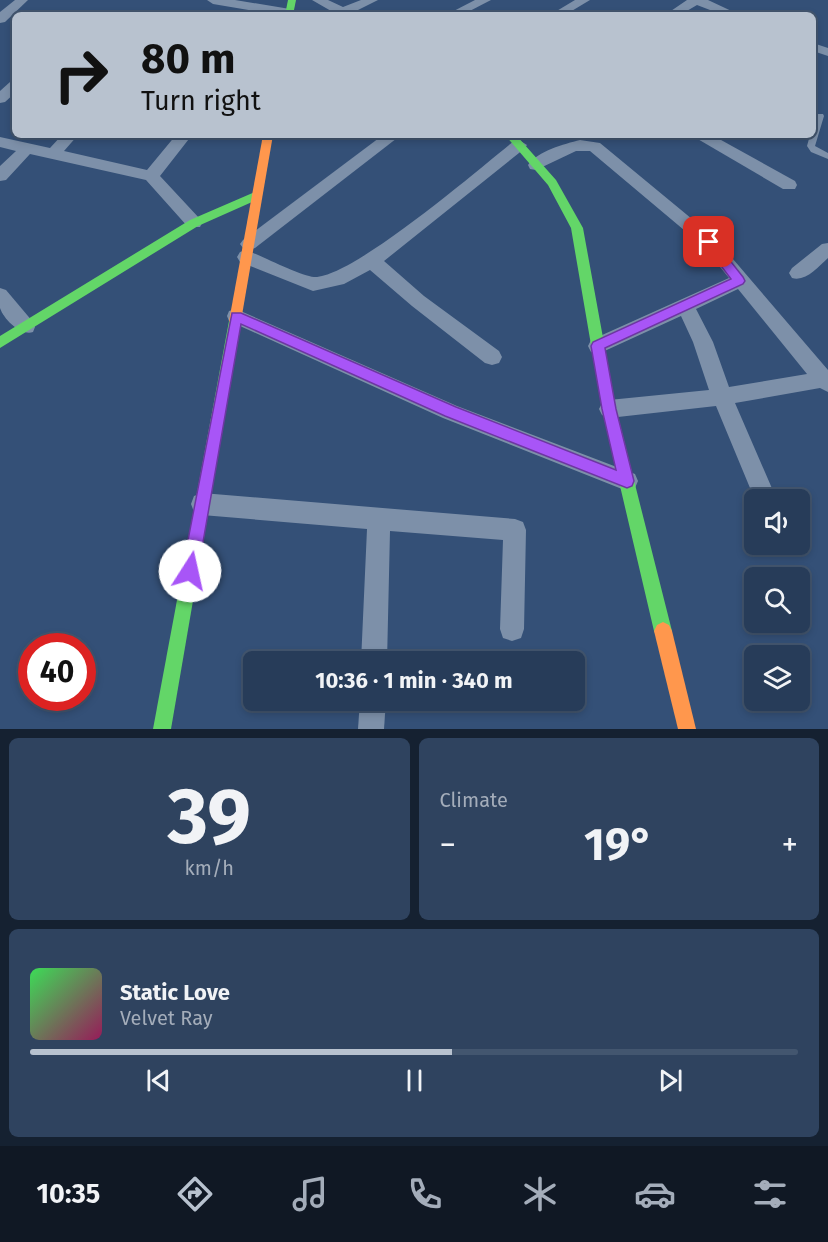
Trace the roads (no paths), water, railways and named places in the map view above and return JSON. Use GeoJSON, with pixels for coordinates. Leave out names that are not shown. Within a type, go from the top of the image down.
{"type":"FeatureCollection","features":[{"type":"Feature","properties":{"kind":"street"},"geometry":{"type":"LineString","coordinates":[[0,20],[22,0]]}},
{"type":"Feature","properties":{"kind":"street"},"geometry":{"type":"LineString","coordinates":[[213,0],[291,9]]}},
{"type":"Feature","properties":{"kind":"street"},"geometry":{"type":"LineString","coordinates":[[318,0],[344,12]]}},
{"type":"Feature","properties":{"kind":"street"},"geometry":{"type":"LineString","coordinates":[[348,12],[372,0]]}},
{"type":"Feature","properties":{"kind":"street"},"geometry":{"type":"LineString","coordinates":[[459,12],[485,0]]}},
{"type":"Feature","properties":{"kind":"street"},"geometry":{"type":"LineString","coordinates":[[562,12],[584,0]]}},
{"type":"Feature","properties":{"kind":"street"},"geometry":{"type":"LineString","coordinates":[[676,12],[696,0],[726,12]]}},
{"type":"Feature","properties":{"kind":"street"},"geometry":{"type":"LineString","coordinates":[[0,99],[12,88]]}},
{"type":"Feature","properties":{"kind":"street"},"geometry":{"type":"LineString","coordinates":[[53,154],[67,138]]}},
{"type":"Feature","properties":{"kind":"street"},"geometry":{"type":"LineString","coordinates":[[151,176],[182,138]]}},
{"type":"Feature","properties":{"kind":"street"},"geometry":{"type":"LineString","coordinates":[[162,729],[267,138]]}},
{"type":"Feature","properties":{"kind":"street"},"geometry":{"type":"LineString","coordinates":[[248,250],[389,138]]}},
{"type":"Feature","properties":{"kind":"street"},"geometry":{"type":"LineString","coordinates":[[705,138],[789,185]]}},
{"type":"Feature","properties":{"kind":"street"},"geometry":{"type":"LineString","coordinates":[[248,250],[313,284],[339,279],[372,261],[514,140],[552,183],[577,228],[609,409],[687,729]]}},
{"type":"Feature","properties":{"kind":"street"},"geometry":{"type":"LineString","coordinates":[[0,142],[151,176],[194,224]]}},
{"type":"Feature","properties":{"kind":"street"},"geometry":{"type":"LineString","coordinates":[[536,165],[579,145],[588,144],[595,147],[709,242],[739,281],[826,382]]}},
{"type":"Feature","properties":{"kind":"street"},"geometry":{"type":"LineString","coordinates":[[0,176],[27,148]]}},
{"type":"Feature","properties":{"kind":"street"},"geometry":{"type":"LineString","coordinates":[[0,344],[194,224],[257,195]]}},
{"type":"Feature","properties":{"kind":"street"},"geometry":{"type":"LineString","coordinates":[[798,273],[828,249]]}},
{"type":"Feature","properties":{"kind":"street"},"geometry":{"type":"LineString","coordinates":[[372,261],[418,301],[492,357]]}},
{"type":"Feature","properties":{"kind":"street"},"geometry":{"type":"LineString","coordinates":[[598,346],[739,281]]}},
{"type":"Feature","properties":{"kind":"street"},"geometry":{"type":"LineString","coordinates":[[0,295],[26,327]]}},
{"type":"Feature","properties":{"kind":"street"},"geometry":{"type":"LineString","coordinates":[[685,305],[703,342],[722,397],[761,489]]}},
{"type":"Feature","properties":{"kind":"street"},"geometry":{"type":"LineString","coordinates":[[236,316],[450,412],[627,481]]}},
{"type":"Feature","properties":{"kind":"street"},"geometry":{"type":"LineString","coordinates":[[609,409],[722,397],[826,382]]}},
{"type":"Feature","properties":{"kind":"street"},"geometry":{"type":"LineString","coordinates":[[202,504],[515,530],[512,628]]}},
{"type":"Feature","properties":{"kind":"street"},"geometry":{"type":"LineString","coordinates":[[374,651],[380,518]]}},
{"type":"Feature","properties":{"kind":"street"},"geometry":{"type":"LineString","coordinates":[[371,729],[372,711]]}},
{"type":"Feature","properties":{"kind":"lane"},"geometry":{"type":"LineString","coordinates":[[816,129],[820,116]]}},
{"type":"Feature","properties":{"kind":"lane"},"geometry":{"type":"LineString","coordinates":[[813,138],[811,146],[814,150],[828,156]]}}]}
